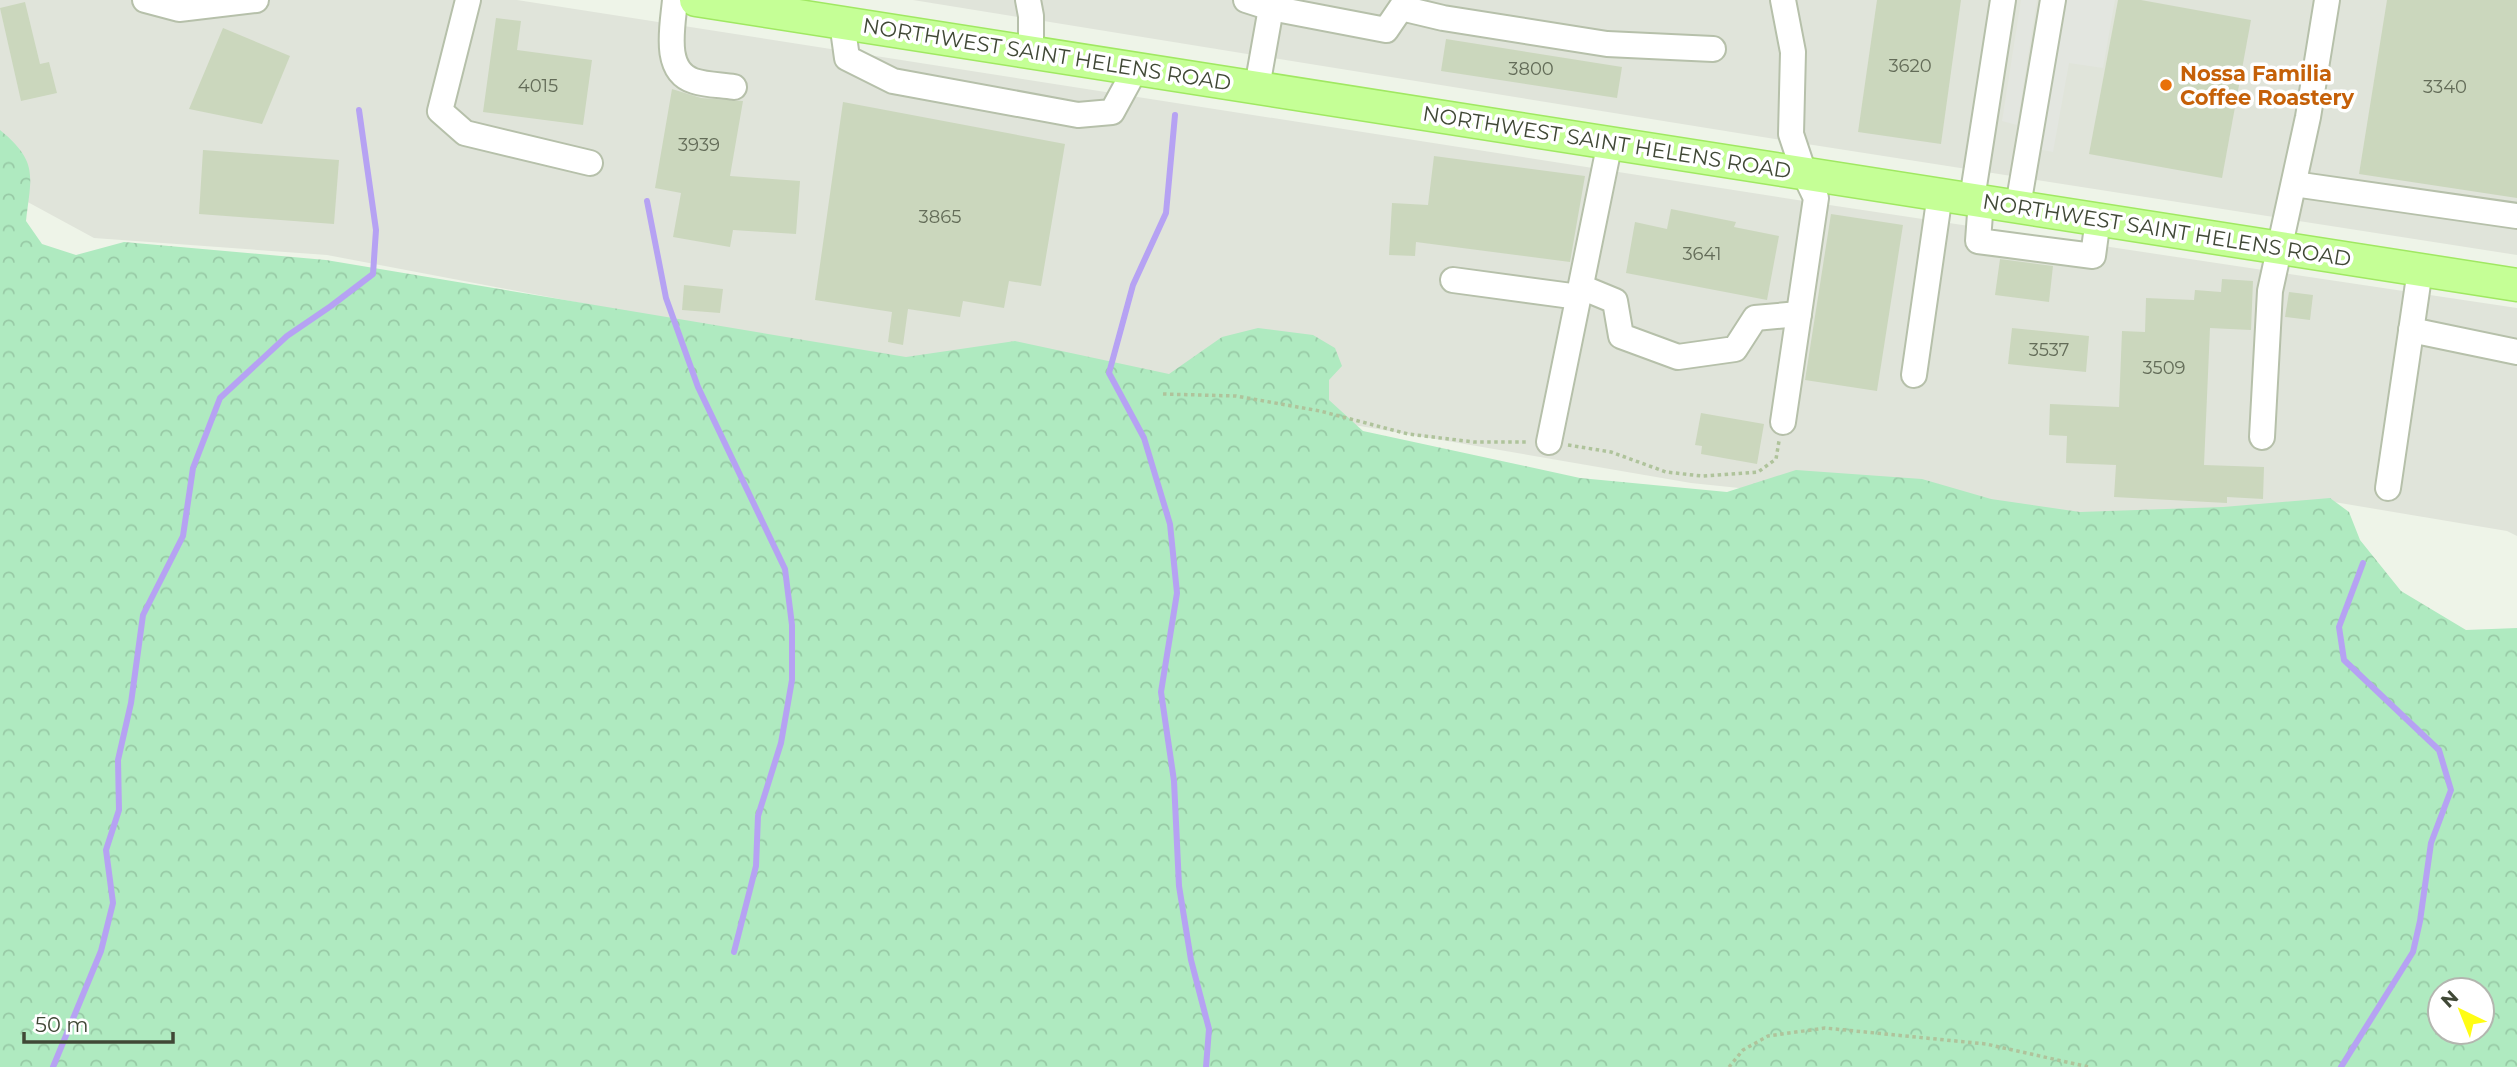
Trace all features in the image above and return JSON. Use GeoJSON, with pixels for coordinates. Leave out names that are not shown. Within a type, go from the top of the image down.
{"type":"FeatureCollection","features":[{"type":"Feature","properties":{"kind":"main road","name":"NORTHWEST SAINT HELENS ROAD"},"geometry":{"type":"LineString","coordinates":[[694,0],[2517,285]]}},
{"type":"Feature","properties":{"kind":"street"},"geometry":{"type":"LineString","coordinates":[[145,0],[179,9],[256,0]]}},
{"type":"Feature","properties":{"kind":"street"},"geometry":{"type":"LineString","coordinates":[[468,0],[440,111],[465,133],[590,163]]}},
{"type":"Feature","properties":{"kind":"street"},"geometry":{"type":"LineString","coordinates":[[694,0],[671,53],[676,64],[682,74],[693,81],[734,87]]}},
{"type":"Feature","properties":{"kind":"street"},"geometry":{"type":"LineString","coordinates":[[1028,0],[1031,52]]}},
{"type":"Feature","properties":{"kind":"street"},"geometry":{"type":"LineString","coordinates":[[1246,0],[1270,8],[1386,30],[1401,4],[1443,18],[1607,44],[1713,49]]}},
{"type":"Feature","properties":{"kind":"street"},"geometry":{"type":"LineString","coordinates":[[1783,0],[1793,52],[1791,134],[1816,198],[1783,422]]}},
{"type":"Feature","properties":{"kind":"street"},"geometry":{"type":"LineString","coordinates":[[2003,0],[1976,200],[1978,241],[2093,256],[2098,219]]}},
{"type":"Feature","properties":{"kind":"street"},"geometry":{"type":"LineString","coordinates":[[2018,206],[2053,0]]}},
{"type":"Feature","properties":{"kind":"street"},"geometry":{"type":"LineString","coordinates":[[2262,437],[2270,291],[2308,117],[2327,0]]}},
{"type":"Feature","properties":{"kind":"street"},"geometry":{"type":"LineString","coordinates":[[1257,87],[1270,8]]}},
{"type":"Feature","properties":{"kind":"street"},"geometry":{"type":"LineString","coordinates":[[842,22],[847,58],[893,81],[1078,115],[1112,112],[1136,68]]}},
{"type":"Feature","properties":{"kind":"street"},"geometry":{"type":"LineString","coordinates":[[1549,442],[1611,142]]}},
{"type":"Feature","properties":{"kind":"street"},"geometry":{"type":"LineString","coordinates":[[2294,184],[2517,216]]}},
{"type":"Feature","properties":{"kind":"street"},"geometry":{"type":"LineString","coordinates":[[1914,375],[1940,194]]}},
{"type":"Feature","properties":{"kind":"street"},"geometry":{"type":"LineString","coordinates":[[2388,488],[2420,270]]}},
{"type":"Feature","properties":{"kind":"street"},"geometry":{"type":"LineString","coordinates":[[1453,280],[1580,292],[1615,301],[1621,336],[1678,357],[1735,349],[1755,318],[1799,314]]}},
{"type":"Feature","properties":{"kind":"street"},"geometry":{"type":"LineString","coordinates":[[2411,330],[2517,352]]}},
{"type":"Feature","properties":{"kind":"path"},"geometry":{"type":"LineString","coordinates":[[1163,394],[1236,396],[1320,411],[1408,434],[1474,442],[1549,442],[1611,452],[1666,472],[1702,476],[1758,472],[1776,458],[1783,422]]}},
{"type":"Feature","properties":{"kind":"path"},"geometry":{"type":"LineString","coordinates":[[1730,1067],[1743,1050],[1768,1036],[1825,1028],[1986,1044],[2089,1067]]}},
{"type":"Feature","properties":{"kind":"shaded area"},"geometry":{"type":"Polygon","coordinates":[[[0,0],[517,0],[1836,206],[2517,308],[2517,536],[2507,531],[2334,502],[2078,523],[1691,483],[1348,424],[818,348],[327,255],[94,238],[0,187],[0,0]]]}},
{"type":"Feature","properties":{"kind":"shaded area"},"geometry":{"type":"Polygon","coordinates":[[[913,0],[2517,0],[2517,255],[1775,139],[913,0]]]}},
{"type":"Feature","properties":{"kind":"shaded area"},"geometry":{"type":"Polygon","coordinates":[[[2021,0],[2037,0],[2017,125],[2002,121],[2021,0]]]}},
{"type":"Feature","properties":{"kind":"shaded area"},"geometry":{"type":"Polygon","coordinates":[[[2045,0],[2115,0],[2103,68],[2069,63],[2053,152],[2021,146],[2045,0]]]}},
{"type":"Feature","properties":{"kind":"green space"},"geometry":{"type":"Polygon","coordinates":[[[0,130],[21,151],[30,171],[26,221],[42,244],[76,255],[124,242],[326,260],[906,357],[1015,341],[1169,374],[1222,337],[1258,328],[1313,335],[1335,348],[1342,366],[1329,380],[1329,400],[1363,431],[1580,478],[1727,492],[1796,470],[1922,479],[1991,499],[2080,512],[2223,507],[2330,498],[2349,512],[2360,540],[2401,591],[2466,630],[2517,628],[2517,1067],[0,1067],[0,130]]]}},
{"type":"Feature","properties":{"kind":"building"},"geometry":{"type":"Polygon","coordinates":[[[1877,0],[1961,0],[1941,144],[1858,132],[1877,0]]]}},
{"type":"Feature","properties":{"kind":"building"},"geometry":{"type":"Polygon","coordinates":[[[2118,0],[2141,0],[2251,20],[2222,178],[2089,154],[2118,0]]]}},
{"type":"Feature","properties":{"kind":"building"},"geometry":{"type":"Polygon","coordinates":[[[2387,0],[2517,0],[2517,198],[2359,174],[2387,0]]]}},
{"type":"Feature","properties":{"kind":"building"},"geometry":{"type":"Polygon","coordinates":[[[25,2],[40,64],[49,62],[57,93],[21,101],[0,8],[25,2]]]}},
{"type":"Feature","properties":{"kind":"building"},"geometry":{"type":"Polygon","coordinates":[[[496,18],[521,21],[517,50],[592,60],[583,125],[483,112],[496,18]]]}},
{"type":"Feature","properties":{"kind":"building"},"geometry":{"type":"Polygon","coordinates":[[[223,28],[290,56],[262,124],[189,109],[223,28]]]}},
{"type":"Feature","properties":{"kind":"building"},"geometry":{"type":"Polygon","coordinates":[[[1446,39],[1622,67],[1617,98],[1441,71],[1446,39]]]}},
{"type":"Feature","properties":{"kind":"building"},"geometry":{"type":"Polygon","coordinates":[[[672,89],[701,98],[743,101],[730,176],[800,181],[796,234],[733,230],[730,247],[673,237],[681,193],[655,188],[672,89]]]}},
{"type":"Feature","properties":{"kind":"building"},"geometry":{"type":"Polygon","coordinates":[[[843,102],[1065,144],[1041,286],[1009,281],[1004,308],[963,301],[960,317],[908,309],[903,345],[888,342],[892,312],[815,300],[843,102]]]}},
{"type":"Feature","properties":{"kind":"building"},"geometry":{"type":"Polygon","coordinates":[[[203,150],[339,160],[334,224],[199,214],[203,150]]]}},
{"type":"Feature","properties":{"kind":"building"},"geometry":{"type":"Polygon","coordinates":[[[1434,156],[1585,176],[1570,262],[1416,242],[1415,256],[1389,255],[1392,203],[1428,205],[1434,156]]]}},
{"type":"Feature","properties":{"kind":"building"},"geometry":{"type":"Polygon","coordinates":[[[1671,209],[1736,222],[1734,227],[1779,236],[1767,300],[1626,273],[1635,222],[1667,229],[1671,209]]]}},
{"type":"Feature","properties":{"kind":"building"},"geometry":{"type":"Polygon","coordinates":[[[1831,214],[1903,225],[1877,391],[1805,380],[1831,214]]]}},
{"type":"Feature","properties":{"kind":"building"},"geometry":{"type":"Polygon","coordinates":[[[2000,259],[2053,266],[2049,302],[1995,295],[2000,259]]]}},
{"type":"Feature","properties":{"kind":"building"},"geometry":{"type":"Polygon","coordinates":[[[2222,279],[2253,281],[2251,330],[2210,328],[2204,465],[2264,467],[2263,499],[2227,497],[2227,503],[2114,497],[2116,465],[2066,463],[2067,436],[2049,435],[2050,404],[2119,407],[2122,331],[2145,332],[2146,298],[2194,300],[2195,290],[2221,292],[2222,279]]]}},
{"type":"Feature","properties":{"kind":"building"},"geometry":{"type":"Polygon","coordinates":[[[684,285],[723,289],[720,313],[682,310],[684,285]]]}},
{"type":"Feature","properties":{"kind":"building"},"geometry":{"type":"Polygon","coordinates":[[[2289,292],[2313,295],[2310,320],[2285,317],[2289,292]]]}},
{"type":"Feature","properties":{"kind":"building"},"geometry":{"type":"Polygon","coordinates":[[[2012,328],[2089,336],[2086,372],[2008,364],[2012,328]]]}},
{"type":"Feature","properties":{"kind":"building"},"geometry":{"type":"Polygon","coordinates":[[[1701,413],[1764,424],[1757,464],[1701,454],[1702,446],[1695,445],[1701,413]]]}},
{"type":"Feature","properties":{"kind":"waterway"},"geometry":{"type":"LineString","coordinates":[[53,1067],[101,951],[113,903],[106,850],[119,810],[118,760],[131,703],[143,615],[183,536],[193,468],[220,398],[287,336],[373,274],[376,230],[359,110]]}},
{"type":"Feature","properties":{"kind":"waterway"},"geometry":{"type":"LineString","coordinates":[[1175,115],[1166,213],[1133,285],[1109,373],[1144,438],[1170,524],[1177,593],[1161,692],[1174,781],[1179,886],[1191,960],[1209,1029],[1206,1067]]}},
{"type":"Feature","properties":{"kind":"waterway"},"geometry":{"type":"LineString","coordinates":[[647,201],[666,298],[698,387],[785,569],[792,625],[792,680],[781,743],[758,816],[756,866],[734,952]]}},
{"type":"Feature","properties":{"kind":"waterway"},"geometry":{"type":"LineString","coordinates":[[2341,1067],[2413,952],[2431,843],[2451,790],[2439,750],[2344,660],[2339,627],[2363,563]]}},
{"type":"Feature","properties":{"kind":"place","name":"Nossa Familia Coffee Roastery"},"geometry":{"type":"Point","coordinates":[2166,85]}}]}
